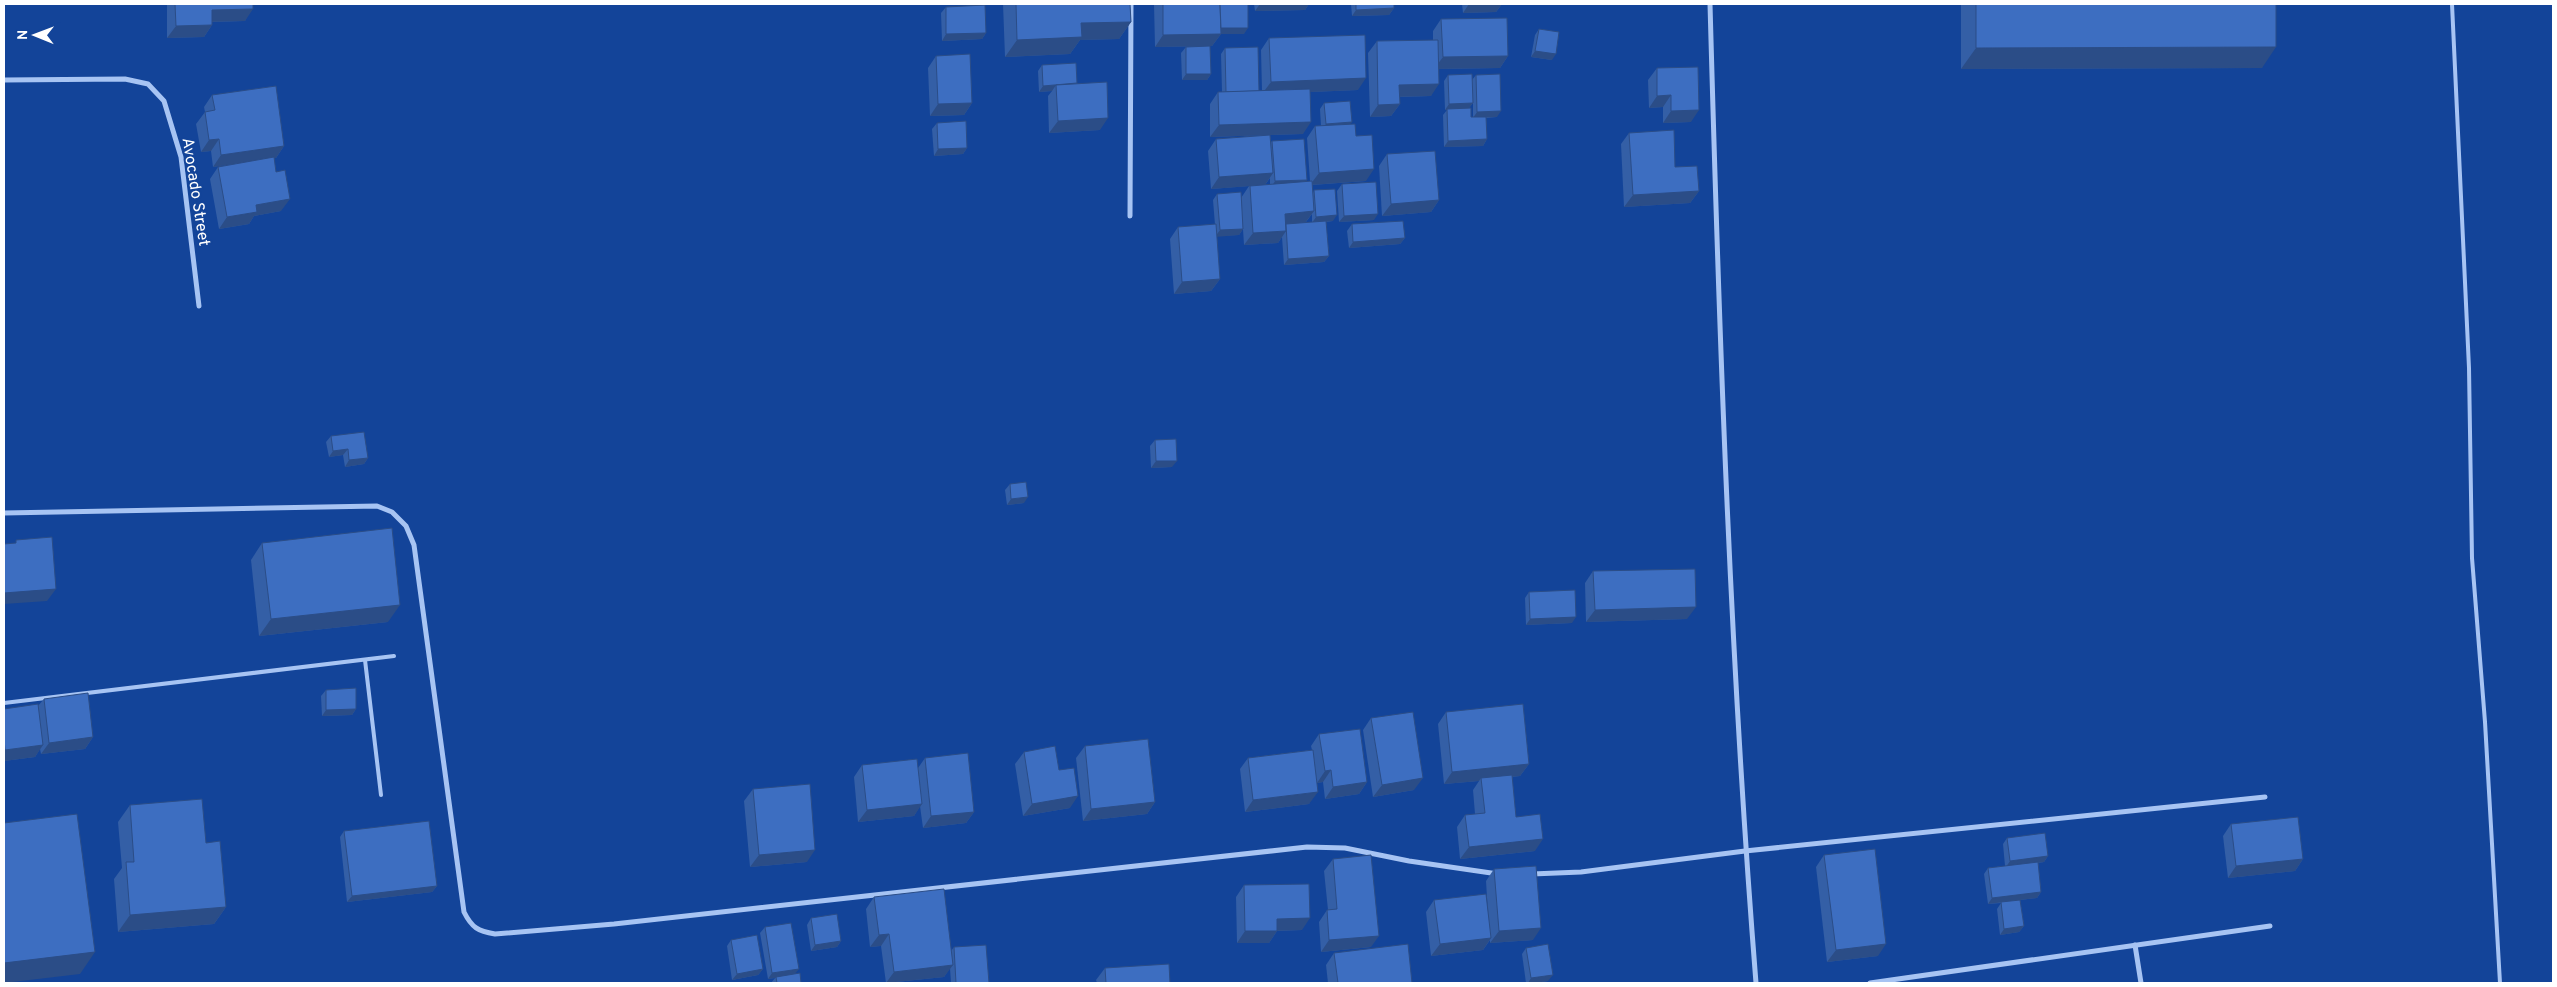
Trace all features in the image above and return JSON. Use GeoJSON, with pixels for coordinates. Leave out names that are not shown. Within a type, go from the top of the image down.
{"type":"FeatureCollection","features":[{"type":"Feature","properties":{"kind":"street"},"geometry":{"type":"LineString","coordinates":[[1130,216],[1131,4]]}},
{"type":"Feature","properties":{"kind":"street"},"geometry":{"type":"LineString","coordinates":[[1710,4],[1718,305],[1745,851],[1756,983]]}},
{"type":"Feature","properties":{"kind":"street","name":"Avocado Street"},"geometry":{"type":"LineString","coordinates":[[4,80],[125,79],[148,84],[164,101],[181,157],[199,306]]}},
{"type":"Feature","properties":{"kind":"street"},"geometry":{"type":"LineString","coordinates":[[4,513],[232,510],[341,505],[377,506],[392,512],[406,526],[414,545],[464,912],[471,925],[480,931],[495,934],[614,924],[1308,847],[1345,848],[1409,862],[1504,874]]}},
{"type":"Feature","properties":{"kind":"street"},"geometry":{"type":"LineString","coordinates":[[1524,874],[1581,872],[1745,851],[2265,798]]}},
{"type":"Feature","properties":{"kind":"street"},"geometry":{"type":"LineString","coordinates":[[1870,983],[1910,980],[2270,926]]}},
{"type":"Feature","properties":{"kind":"street"},"geometry":{"type":"LineString","coordinates":[[2135,945],[2141,983]]}},
{"type":"Feature","properties":{"kind":"lane"},"geometry":{"type":"LineString","coordinates":[[2452,4],[2469,368],[2472,558],[2486,722],[2500,983]]}},
{"type":"Feature","properties":{"kind":"lane"},"geometry":{"type":"LineString","coordinates":[[4,703],[394,656]]}},
{"type":"Feature","properties":{"kind":"lane"},"geometry":{"type":"LineString","coordinates":[[365,660],[382,795]]}},
{"type":"Feature","properties":{"kind":"building"},"geometry":{"type":"Polygon","coordinates":[[[175,4],[253,4],[253,9],[212,10],[212,25],[176,26],[175,4]]]}},
{"type":"Feature","properties":{"kind":"building"},"geometry":{"type":"Polygon","coordinates":[[[1016,4],[1130,4],[1131,22],[1081,23],[1082,37],[1017,40],[1016,4]]]}},
{"type":"Feature","properties":{"kind":"building"},"geometry":{"type":"Polygon","coordinates":[[[1163,4],[1220,4],[1221,34],[1163,35],[1163,4]]]}},
{"type":"Feature","properties":{"kind":"building"},"geometry":{"type":"Polygon","coordinates":[[[1220,4],[1248,4],[1248,28],[1221,28],[1220,4]]]}},
{"type":"Feature","properties":{"kind":"building"},"geometry":{"type":"Polygon","coordinates":[[[1356,4],[1394,4],[1394,8],[1356,10],[1356,4]]]}},
{"type":"Feature","properties":{"kind":"building"},"geometry":{"type":"Polygon","coordinates":[[[1976,4],[2276,4],[2276,47],[1976,48],[1976,4]]]}},
{"type":"Feature","properties":{"kind":"building"},"geometry":{"type":"Polygon","coordinates":[[[985,5],[986,33],[946,34],[946,7],[985,5]]]}},
{"type":"Feature","properties":{"kind":"building"},"geometry":{"type":"Polygon","coordinates":[[[1507,18],[1508,56],[1443,57],[1441,19],[1507,18]]]}},
{"type":"Feature","properties":{"kind":"building"},"geometry":{"type":"Polygon","coordinates":[[[1539,29],[1559,32],[1556,54],[1535,51],[1539,29]]]}},
{"type":"Feature","properties":{"kind":"building"},"geometry":{"type":"Polygon","coordinates":[[[1365,35],[1366,78],[1271,82],[1269,38],[1365,35]]]}},
{"type":"Feature","properties":{"kind":"building"},"geometry":{"type":"Polygon","coordinates":[[[1438,40],[1439,84],[1399,85],[1400,104],[1378,105],[1377,41],[1438,40]]]}},
{"type":"Feature","properties":{"kind":"building"},"geometry":{"type":"Polygon","coordinates":[[[1210,46],[1211,74],[1186,74],[1186,47],[1210,46]]]}},
{"type":"Feature","properties":{"kind":"building"},"geometry":{"type":"Polygon","coordinates":[[[1258,47],[1259,91],[1226,92],[1225,48],[1258,47]]]}},
{"type":"Feature","properties":{"kind":"building"},"geometry":{"type":"Polygon","coordinates":[[[970,54],[972,103],[938,104],[936,56],[970,54]]]}},
{"type":"Feature","properties":{"kind":"building"},"geometry":{"type":"Polygon","coordinates":[[[1076,63],[1077,83],[1043,86],[1042,65],[1076,63]]]}},
{"type":"Feature","properties":{"kind":"building"},"geometry":{"type":"Polygon","coordinates":[[[1698,67],[1699,110],[1671,111],[1671,95],[1657,96],[1657,68],[1698,67]]]}},
{"type":"Feature","properties":{"kind":"building"},"geometry":{"type":"Polygon","coordinates":[[[1472,74],[1473,103],[1449,104],[1448,75],[1472,74]]]}},
{"type":"Feature","properties":{"kind":"building"},"geometry":{"type":"Polygon","coordinates":[[[1500,74],[1501,111],[1477,112],[1476,75],[1500,74]]]}},
{"type":"Feature","properties":{"kind":"building"},"geometry":{"type":"Polygon","coordinates":[[[1107,82],[1108,118],[1058,121],[1056,85],[1107,82]]]}},
{"type":"Feature","properties":{"kind":"building"},"geometry":{"type":"Polygon","coordinates":[[[276,86],[284,146],[221,155],[219,139],[209,140],[205,112],[215,110],[212,95],[276,86]]]}},
{"type":"Feature","properties":{"kind":"building"},"geometry":{"type":"Polygon","coordinates":[[[1310,89],[1311,122],[1219,125],[1218,92],[1310,89]]]}},
{"type":"Feature","properties":{"kind":"building"},"geometry":{"type":"Polygon","coordinates":[[[1350,101],[1352,122],[1326,124],[1324,103],[1350,101]]]}},
{"type":"Feature","properties":{"kind":"building"},"geometry":{"type":"Polygon","coordinates":[[[1471,108],[1471,117],[1486,117],[1487,139],[1448,141],[1447,109],[1471,108]]]}},
{"type":"Feature","properties":{"kind":"building"},"geometry":{"type":"Polygon","coordinates":[[[966,121],[967,148],[938,149],[937,123],[966,121]]]}},
{"type":"Feature","properties":{"kind":"building"},"geometry":{"type":"Polygon","coordinates":[[[1355,124],[1356,136],[1372,135],[1374,169],[1319,173],[1315,126],[1355,124]]]}},
{"type":"Feature","properties":{"kind":"building"},"geometry":{"type":"Polygon","coordinates":[[[1674,130],[1675,167],[1697,166],[1699,191],[1633,195],[1629,133],[1674,130]]]}},
{"type":"Feature","properties":{"kind":"building"},"geometry":{"type":"Polygon","coordinates":[[[1270,135],[1273,173],[1219,177],[1216,139],[1270,135]]]}},
{"type":"Feature","properties":{"kind":"building"},"geometry":{"type":"Polygon","coordinates":[[[1304,139],[1307,180],[1275,181],[1272,141],[1304,139]]]}},
{"type":"Feature","properties":{"kind":"building"},"geometry":{"type":"Polygon","coordinates":[[[1435,151],[1439,200],[1391,204],[1387,154],[1435,151]]]}},
{"type":"Feature","properties":{"kind":"building"},"geometry":{"type":"Polygon","coordinates":[[[274,157],[276,172],[285,170],[290,199],[256,205],[257,212],[227,217],[218,167],[274,157]]]}},
{"type":"Feature","properties":{"kind":"building"},"geometry":{"type":"Polygon","coordinates":[[[1312,181],[1314,211],[1285,214],[1286,231],[1253,233],[1250,186],[1312,181]]]}},
{"type":"Feature","properties":{"kind":"building"},"geometry":{"type":"Polygon","coordinates":[[[1376,182],[1378,214],[1344,216],[1342,184],[1376,182]]]}},
{"type":"Feature","properties":{"kind":"building"},"geometry":{"type":"Polygon","coordinates":[[[1335,189],[1337,215],[1316,217],[1314,190],[1335,189]]]}},
{"type":"Feature","properties":{"kind":"building"},"geometry":{"type":"Polygon","coordinates":[[[1241,192],[1243,229],[1220,230],[1217,194],[1241,192]]]}},
{"type":"Feature","properties":{"kind":"building"},"geometry":{"type":"Polygon","coordinates":[[[1326,221],[1329,256],[1288,259],[1286,224],[1326,221]]]}},
{"type":"Feature","properties":{"kind":"building"},"geometry":{"type":"Polygon","coordinates":[[[1403,221],[1405,238],[1353,242],[1352,224],[1403,221]]]}},
{"type":"Feature","properties":{"kind":"building"},"geometry":{"type":"Polygon","coordinates":[[[1216,224],[1220,279],[1182,282],[1178,227],[1216,224]]]}},
{"type":"Feature","properties":{"kind":"building"},"geometry":{"type":"Polygon","coordinates":[[[364,432],[368,458],[349,460],[348,449],[333,451],[331,436],[364,432]]]}},
{"type":"Feature","properties":{"kind":"building"},"geometry":{"type":"Polygon","coordinates":[[[1176,439],[1177,461],[1156,461],[1155,440],[1176,439]]]}},
{"type":"Feature","properties":{"kind":"building"},"geometry":{"type":"Polygon","coordinates":[[[1026,482],[1028,497],[1011,499],[1010,484],[1026,482]]]}},
{"type":"Feature","properties":{"kind":"building"},"geometry":{"type":"Polygon","coordinates":[[[392,528],[400,605],[271,619],[262,543],[392,528]]]}},
{"type":"Feature","properties":{"kind":"building"},"geometry":{"type":"Polygon","coordinates":[[[52,537],[56,589],[4,593],[4,544],[16,543],[16,540],[52,537]]]}},
{"type":"Feature","properties":{"kind":"building"},"geometry":{"type":"Polygon","coordinates":[[[1695,569],[1696,607],[1595,610],[1593,571],[1695,569]]]}},
{"type":"Feature","properties":{"kind":"building"},"geometry":{"type":"Polygon","coordinates":[[[1575,590],[1576,617],[1530,619],[1529,592],[1575,590]]]}},
{"type":"Feature","properties":{"kind":"building"},"geometry":{"type":"Polygon","coordinates":[[[356,688],[356,709],[326,710],[326,690],[356,688]]]}},
{"type":"Feature","properties":{"kind":"building"},"geometry":{"type":"Polygon","coordinates":[[[88,693],[93,737],[49,743],[44,699],[88,693]]]}},
{"type":"Feature","properties":{"kind":"building"},"geometry":{"type":"Polygon","coordinates":[[[38,704],[43,745],[5,750],[4,709],[38,704]]]}},
{"type":"Feature","properties":{"kind":"building"},"geometry":{"type":"Polygon","coordinates":[[[1523,704],[1529,764],[1452,772],[1446,712],[1523,704]]]}},
{"type":"Feature","properties":{"kind":"building"},"geometry":{"type":"Polygon","coordinates":[[[1413,712],[1423,778],[1382,785],[1371,718],[1413,712]]]}},
{"type":"Feature","properties":{"kind":"building"},"geometry":{"type":"Polygon","coordinates":[[[1360,729],[1367,782],[1333,787],[1331,770],[1325,771],[1319,734],[1360,729]]]}},
{"type":"Feature","properties":{"kind":"building"},"geometry":{"type":"Polygon","coordinates":[[[1148,739],[1155,802],[1091,809],[1085,746],[1148,739]]]}},
{"type":"Feature","properties":{"kind":"building"},"geometry":{"type":"Polygon","coordinates":[[[1055,746],[1059,770],[1074,768],[1078,796],[1032,804],[1024,752],[1055,746]]]}},
{"type":"Feature","properties":{"kind":"building"},"geometry":{"type":"Polygon","coordinates":[[[1313,750],[1318,792],[1253,800],[1248,758],[1313,750]]]}},
{"type":"Feature","properties":{"kind":"building"},"geometry":{"type":"Polygon","coordinates":[[[968,753],[974,812],[931,816],[925,758],[968,753]]]}},
{"type":"Feature","properties":{"kind":"building"},"geometry":{"type":"Polygon","coordinates":[[[917,759],[922,804],[867,810],[862,765],[917,759]]]}},
{"type":"Feature","properties":{"kind":"building"},"geometry":{"type":"Polygon","coordinates":[[[1512,775],[1516,817],[1540,814],[1543,839],[1469,847],[1465,815],[1485,813],[1481,778],[1512,775]]]}},
{"type":"Feature","properties":{"kind":"building"},"geometry":{"type":"Polygon","coordinates":[[[810,784],[815,850],[759,855],[753,789],[810,784]]]}},
{"type":"Feature","properties":{"kind":"building"},"geometry":{"type":"Polygon","coordinates":[[[202,799],[206,843],[220,841],[226,907],[130,915],[126,862],[134,862],[130,805],[202,799]]]}},
{"type":"Feature","properties":{"kind":"building"},"geometry":{"type":"Polygon","coordinates":[[[77,814],[95,952],[4,963],[4,823],[77,814]]]}},
{"type":"Feature","properties":{"kind":"building"},"geometry":{"type":"Polygon","coordinates":[[[2298,817],[2303,859],[2236,866],[2231,824],[2298,817]]]}},
{"type":"Feature","properties":{"kind":"building"},"geometry":{"type":"Polygon","coordinates":[[[429,821],[437,886],[352,896],[344,831],[429,821]]]}},
{"type":"Feature","properties":{"kind":"building"},"geometry":{"type":"Polygon","coordinates":[[[2045,833],[2048,856],[2010,861],[2007,838],[2045,833]]]}},
{"type":"Feature","properties":{"kind":"building"},"geometry":{"type":"Polygon","coordinates":[[[1875,849],[1886,944],[1836,950],[1824,855],[1875,849]]]}},
{"type":"Feature","properties":{"kind":"building"},"geometry":{"type":"Polygon","coordinates":[[[1371,855],[1379,936],[1329,940],[1327,910],[1337,909],[1333,859],[1371,855]]]}},
{"type":"Feature","properties":{"kind":"building"},"geometry":{"type":"Polygon","coordinates":[[[2038,862],[2041,892],[1992,898],[1988,868],[2038,862]]]}},
{"type":"Feature","properties":{"kind":"building"},"geometry":{"type":"Polygon","coordinates":[[[1536,866],[1541,928],[1499,931],[1494,869],[1536,866]]]}},
{"type":"Feature","properties":{"kind":"building"},"geometry":{"type":"Polygon","coordinates":[[[1309,884],[1310,918],[1277,919],[1277,931],[1245,931],[1244,885],[1309,884]]]}},
{"type":"Feature","properties":{"kind":"building"},"geometry":{"type":"Polygon","coordinates":[[[944,889],[953,965],[894,972],[889,934],[879,935],[874,897],[944,889]]]}},
{"type":"Feature","properties":{"kind":"building"},"geometry":{"type":"Polygon","coordinates":[[[1486,894],[1491,938],[1440,944],[1434,900],[1486,894]]]}},
{"type":"Feature","properties":{"kind":"building"},"geometry":{"type":"Polygon","coordinates":[[[2020,900],[2024,926],[2004,929],[2001,902],[2020,900]]]}},
{"type":"Feature","properties":{"kind":"building"},"geometry":{"type":"Polygon","coordinates":[[[837,914],[841,941],[815,945],[811,918],[837,914]]]}},
{"type":"Feature","properties":{"kind":"building"},"geometry":{"type":"Polygon","coordinates":[[[791,923],[799,969],[772,973],[765,927],[791,923]]]}},
{"type":"Feature","properties":{"kind":"building"},"geometry":{"type":"Polygon","coordinates":[[[757,935],[763,969],[737,974],[731,940],[757,935]]]}},
{"type":"Feature","properties":{"kind":"building"},"geometry":{"type":"Polygon","coordinates":[[[1408,944],[1412,983],[1338,983],[1334,953],[1408,944]]]}},
{"type":"Feature","properties":{"kind":"building"},"geometry":{"type":"Polygon","coordinates":[[[1548,944],[1553,975],[1531,978],[1526,948],[1548,944]]]}},
{"type":"Feature","properties":{"kind":"building"},"geometry":{"type":"Polygon","coordinates":[[[986,945],[989,983],[956,983],[954,947],[986,945]]]}},
{"type":"Feature","properties":{"kind":"building"},"geometry":{"type":"Polygon","coordinates":[[[1169,964],[1170,983],[1106,983],[1105,968],[1169,964]]]}},
{"type":"Feature","properties":{"kind":"building"},"geometry":{"type":"Polygon","coordinates":[[[800,973],[801,983],[777,983],[776,977],[800,973]]]}}]}
